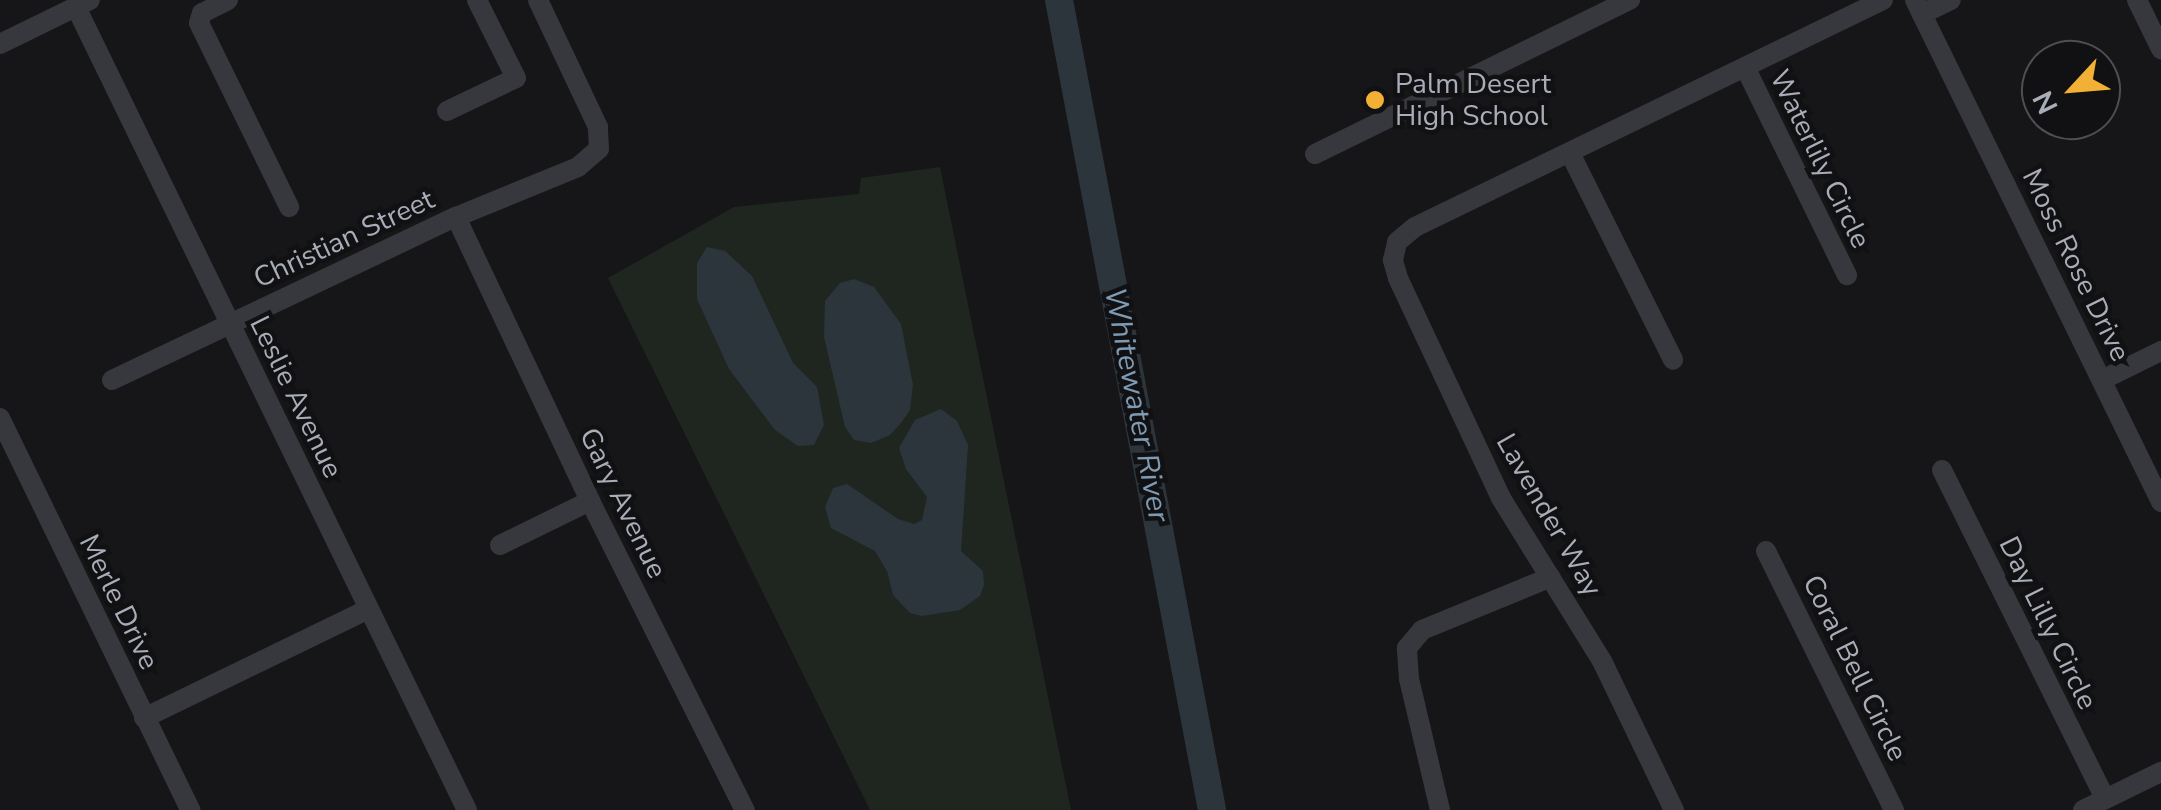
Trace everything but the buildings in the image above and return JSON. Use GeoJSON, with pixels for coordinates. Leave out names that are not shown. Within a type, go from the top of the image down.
{"type":"FeatureCollection","features":[{"type":"Feature","properties":{"kind":"street"},"geometry":{"type":"LineString","coordinates":[[228,0],[193,9],[289,207]]}},
{"type":"Feature","properties":{"kind":"street"},"geometry":{"type":"LineString","coordinates":[[447,112],[516,78],[477,0]]}},
{"type":"Feature","properties":{"kind":"street","name":"Christian Street"},"geometry":{"type":"LineString","coordinates":[[112,380],[456,217],[578,168],[599,150],[598,126],[538,0]]}},
{"type":"Feature","properties":{"kind":"street"},"geometry":{"type":"LineString","coordinates":[[1315,154],[1630,0]]}},
{"type":"Feature","properties":{"kind":"street"},"geometry":{"type":"LineString","coordinates":[[1673,360],[1570,153],[1883,0]]}},
{"type":"Feature","properties":{"kind":"street"},"geometry":{"type":"LineString","coordinates":[[1918,7],[1951,0]]}},
{"type":"Feature","properties":{"kind":"street"},"geometry":{"type":"LineString","coordinates":[[2137,0],[2161,49]]}},
{"type":"Feature","properties":{"kind":"street"},"geometry":{"type":"LineString","coordinates":[[0,44],[83,4]]}},
{"type":"Feature","properties":{"kind":"street","name":"Leslie Avenue"},"geometry":{"type":"LineString","coordinates":[[83,4],[230,323],[467,810]]}},
{"type":"Feature","properties":{"kind":"street","name":"Moss Rose Drive"},"geometry":{"type":"LineString","coordinates":[[1918,7],[2161,502]]}},
{"type":"Feature","properties":{"kind":"street","name":"Waterlily Circle"},"geometry":{"type":"LineString","coordinates":[[1745,67],[1846,276]]}},
{"type":"Feature","properties":{"kind":"street","name":"Lavender Way"},"geometry":{"type":"LineString","coordinates":[[1570,153],[1414,227],[1397,242],[1393,260],[1501,498],[1610,678],[1674,810]]}},
{"type":"Feature","properties":{"kind":"street","name":"Gary Avenue"},"geometry":{"type":"LineString","coordinates":[[456,217],[590,500],[745,810]]}},
{"type":"Feature","properties":{"kind":"street"},"geometry":{"type":"LineString","coordinates":[[2102,380],[2161,351]]}},
{"type":"Feature","properties":{"kind":"street","name":"Merle Drive"},"geometry":{"type":"LineString","coordinates":[[0,418],[190,810]]}},
{"type":"Feature","properties":{"kind":"street","name":"Day Lilly Circle"},"geometry":{"type":"LineString","coordinates":[[1942,470],[2105,799]]}},
{"type":"Feature","properties":{"kind":"street"},"geometry":{"type":"LineString","coordinates":[[500,545],[590,500]]}},
{"type":"Feature","properties":{"kind":"street","name":"Coral Bell Circle"},"geometry":{"type":"LineString","coordinates":[[1766,551],[1894,810]]}},
{"type":"Feature","properties":{"kind":"street"},"geometry":{"type":"LineString","coordinates":[[1440,810],[1409,679],[1407,648],[1422,630],[1551,578]]}},
{"type":"Feature","properties":{"kind":"street"},"geometry":{"type":"LineString","coordinates":[[144,718],[368,609]]}},
{"type":"Feature","properties":{"kind":"street"},"geometry":{"type":"LineString","coordinates":[[2083,810],[2161,772]]}},
{"type":"Feature","properties":{"kind":"shaded area"},"geometry":{"type":"Polygon","coordinates":[[[940,167],[1071,810],[870,810],[608,278],[734,207],[859,194],[861,178],[940,167]]]}},
{"type":"Feature","properties":{"kind":"shaded area"},"geometry":{"type":"Polygon","coordinates":[[[707,247],[725,251],[752,276],[793,363],[817,387],[824,425],[814,445],[798,446],[775,430],[729,369],[697,299],[697,263],[707,247]]]}},
{"type":"Feature","properties":{"kind":"shaded area"},"geometry":{"type":"Polygon","coordinates":[[[854,279],[874,287],[901,324],[913,385],[910,410],[901,423],[890,435],[871,443],[854,440],[845,427],[824,337],[825,301],[840,283],[854,279]]]}},
{"type":"Feature","properties":{"kind":"shaded area"},"geometry":{"type":"Polygon","coordinates":[[[941,409],[957,421],[968,445],[961,551],[983,571],[984,585],[980,596],[960,610],[922,616],[910,613],[893,595],[887,571],[875,551],[831,528],[825,507],[833,488],[847,484],[898,519],[914,524],[922,520],[927,497],[906,469],[899,448],[915,420],[941,409]]]}},
{"type":"Feature","properties":{"kind":"waterway","name":"Whitewater River"},"geometry":{"type":"LineString","coordinates":[[1059,0],[1212,810]]}},
{"type":"Feature","properties":{"kind":"place","name":"Palm Desert High School"},"geometry":{"type":"Point","coordinates":[1375,100]}}]}
